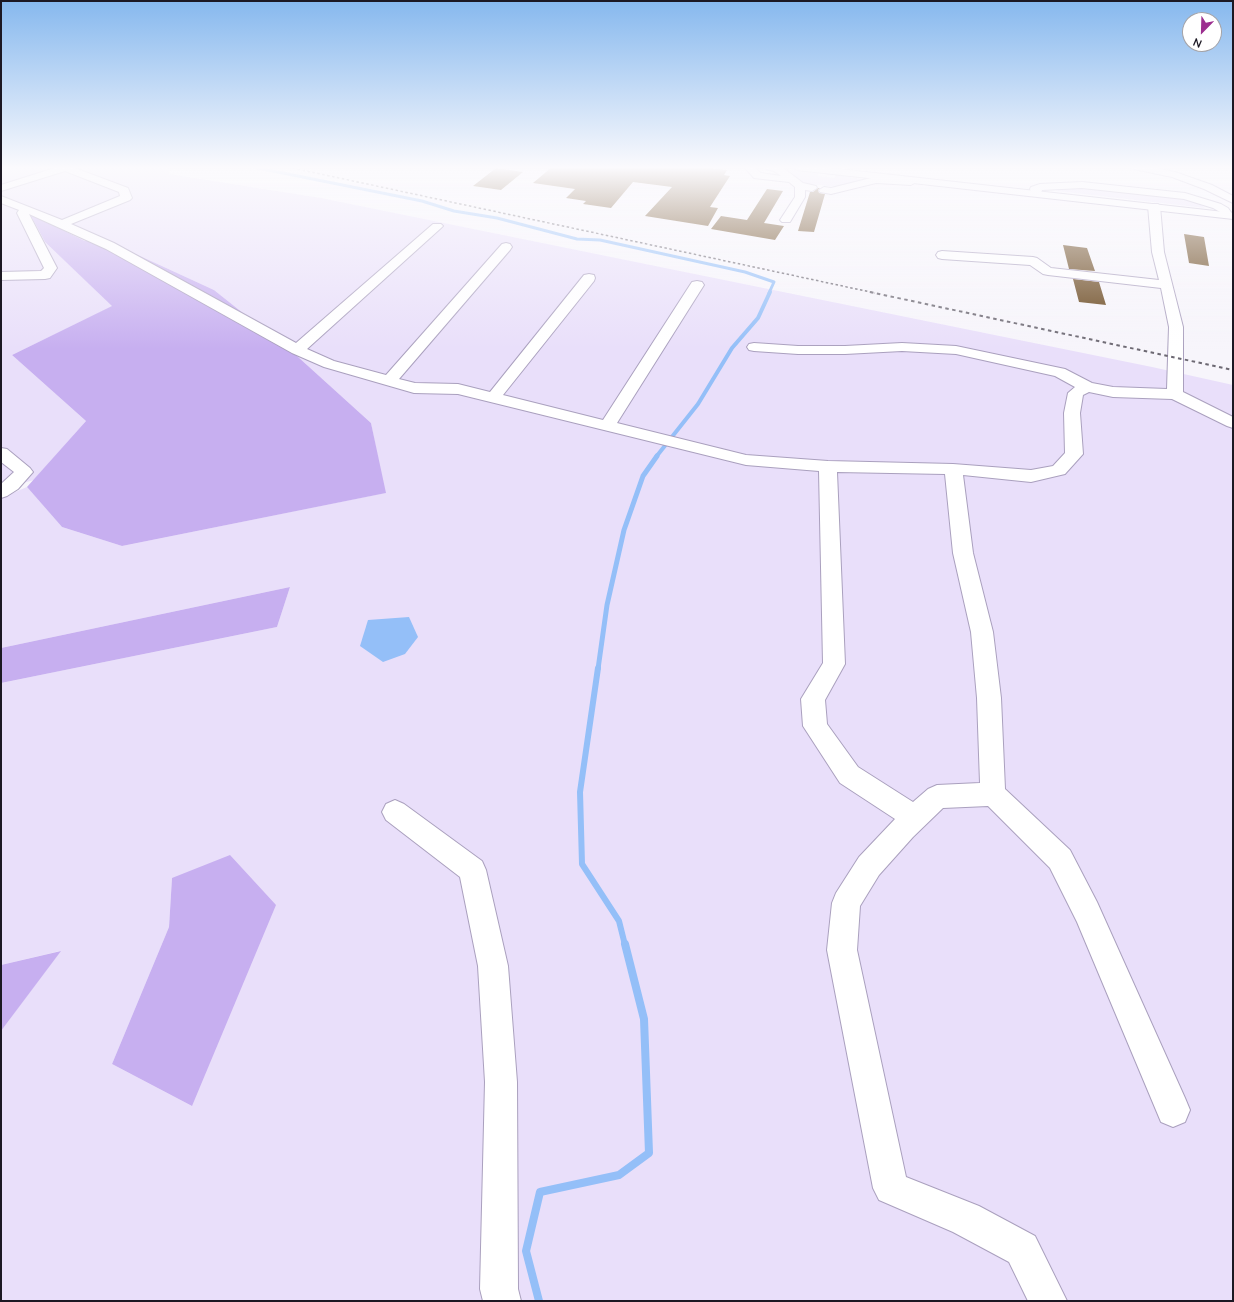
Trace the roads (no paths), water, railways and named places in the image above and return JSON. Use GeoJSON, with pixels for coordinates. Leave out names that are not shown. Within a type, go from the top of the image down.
{"type":"FeatureCollection","features":[{"type":"Feature","properties":{"kind":"main road"},"geometry":{"type":"LineString","coordinates":[[1,276],[45,275],[51,268],[30,228]]}},
{"type":"Feature","properties":{"kind":"main road"},"geometry":{"type":"LineString","coordinates":[[69,228],[110,246],[297,350],[329,364],[414,388],[458,389],[494,397],[608,425],[661,440],[746,460],[828,466],[953,469],[1031,476],[1059,470],[1074,454],[1072,413],[1076,393],[1087,387]]}},
{"type":"Feature","properties":{"kind":"main road"},"geometry":{"type":"LineString","coordinates":[[297,350],[435,228]]}},
{"type":"Feature","properties":{"kind":"main road"},"geometry":{"type":"LineString","coordinates":[[1156,228],[1158,252],[1176,328],[1175,394]]}},
{"type":"Feature","properties":{"kind":"main road"},"geometry":{"type":"LineString","coordinates":[[389,381],[506,247]]}},
{"type":"Feature","properties":{"kind":"main road"},"geometry":{"type":"LineString","coordinates":[[942,255],[1033,261],[1048,270],[1167,285]]}},
{"type":"Feature","properties":{"kind":"main road"},"geometry":{"type":"LineString","coordinates":[[494,397],[589,278]]}},
{"type":"Feature","properties":{"kind":"main road"},"geometry":{"type":"LineString","coordinates":[[608,425],[697,285]]}},
{"type":"Feature","properties":{"kind":"main road"},"geometry":{"type":"LineString","coordinates":[[754,347],[798,350],[844,350],[902,347],[956,350],[1060,372],[1087,387],[1113,392],[1175,394],[1233,423]]}},
{"type":"Feature","properties":{"kind":"main road"},"geometry":{"type":"LineString","coordinates":[[1,454],[24,472],[12,485],[1,492]]}},
{"type":"Feature","properties":{"kind":"main road"},"geometry":{"type":"LineString","coordinates":[[828,466],[834,664],[813,699],[815,726],[849,775],[915,818]]}},
{"type":"Feature","properties":{"kind":"main road"},"geometry":{"type":"LineString","coordinates":[[953,469],[963,553],[982,632],[989,698],[993,794],[1060,859],[1087,912],[1173,1110]]}},
{"type":"Feature","properties":{"kind":"main road"},"geometry":{"type":"LineString","coordinates":[[993,794],[937,797],[915,818],[869,866],[846,903],[842,950],[892,1188],[966,1219],[1022,1249],[1048,1301]]}},
{"type":"Feature","properties":{"kind":"main road"},"geometry":{"type":"LineString","coordinates":[[395,812],[472,870],[493,966],[501,1082],[499,1289],[502,1301]]}},
{"type":"Feature","properties":{"kind":"water"},"geometry":{"type":"Polygon","coordinates":[[[409,617],[418,637],[405,654],[383,662],[360,646],[368,620],[409,617]]]}},
{"type":"Feature","properties":{"kind":"waterway"},"geometry":{"type":"LineString","coordinates":[[534,228],[577,239],[600,240],[745,272],[774,282],[769,293]]}},
{"type":"Feature","properties":{"kind":"waterway"},"geometry":{"type":"LineString","coordinates":[[656,457],[698,404],[732,348],[758,318],[770,292]]}},
{"type":"Feature","properties":{"kind":"waterway"},"geometry":{"type":"LineString","coordinates":[[598,669],[607,605],[624,530],[643,476],[657,456]]}},
{"type":"Feature","properties":{"kind":"waterway"},"geometry":{"type":"LineString","coordinates":[[598,668],[580,792],[582,864],[619,921],[625,945]]}},
{"type":"Feature","properties":{"kind":"waterway"},"geometry":{"type":"LineString","coordinates":[[539,1301],[526,1251],[540,1192],[619,1175],[649,1153],[644,1019],[625,944]]}},
{"type":"Feature","properties":{"kind":"railway"},"geometry":{"type":"LineString","coordinates":[[571,228],[875,293]]}},
{"type":"Feature","properties":{"kind":"railway"},"geometry":{"type":"LineString","coordinates":[[870,292],[1233,370]]}}]}
